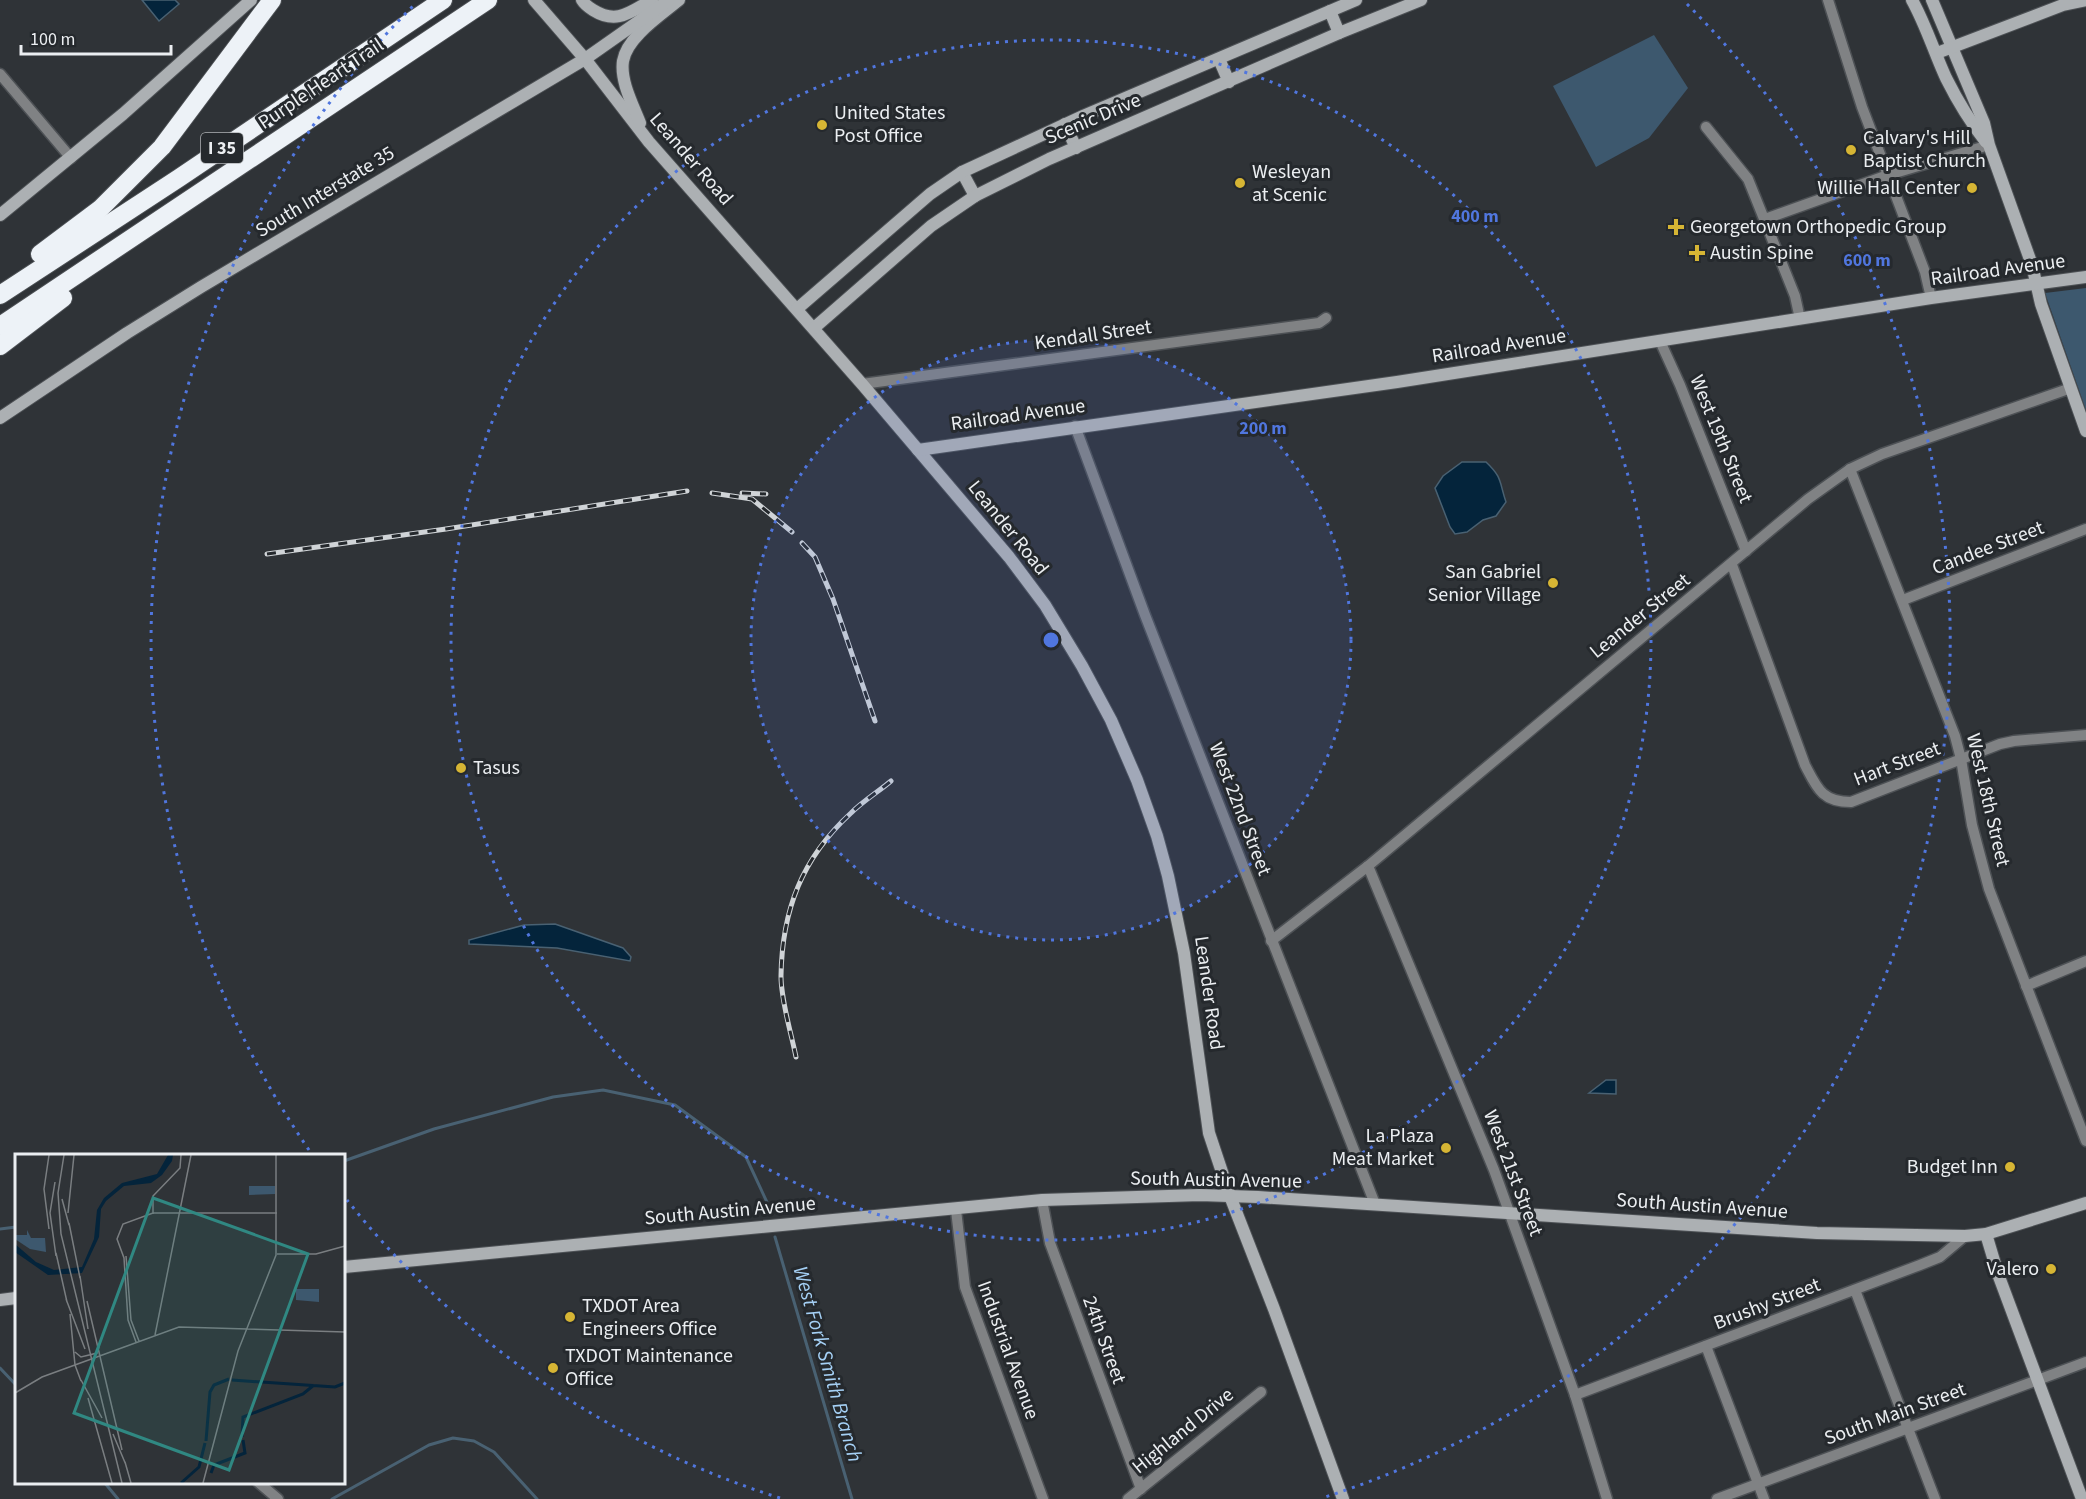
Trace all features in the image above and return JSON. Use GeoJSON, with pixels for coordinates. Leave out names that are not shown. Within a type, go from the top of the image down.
{"type":"FeatureCollection","features":[{"type":"Feature","properties":{"kind":"highway"},"geometry":{"type":"LineString","coordinates":[[0,282],[86,220],[141,169],[178,128],[272,0]]}},
{"type":"Feature","properties":{"kind":"highway"},"geometry":{"type":"LineString","coordinates":[[376,44],[430,0]]}},
{"type":"Feature","properties":{"kind":"highway","name":"Purple Heart Trail"},"geometry":{"type":"LineString","coordinates":[[0,295],[179,178],[443,0]]}},
{"type":"Feature","properties":{"kind":"highway","name":"Purple Heart Trail"},"geometry":{"type":"LineString","coordinates":[[0,326],[488,0]]}},
{"type":"Feature","properties":{"kind":"highway"},"geometry":{"type":"LineString","coordinates":[[0,346],[45,311],[239,178],[326,108]]}},
{"type":"Feature","properties":{"kind":"main road"},"geometry":{"type":"LineString","coordinates":[[0,215],[71,158],[251,0]]}},
{"type":"Feature","properties":{"kind":"main road","name":"Leander Road"},"geometry":{"type":"LineString","coordinates":[[534,0],[585,59],[644,136],[814,328],[1009,557],[1050,613],[1082,666],[1111,720],[1137,780],[1157,836],[1176,911],[1185,960],[1209,1133],[1230,1196],[1343,1499]]}},
{"type":"Feature","properties":{"kind":"main road"},"geometry":{"type":"LineString","coordinates":[[583,2],[602,16],[611,18],[652,0]]}},
{"type":"Feature","properties":{"kind":"main road","name":"South Interstate 35"},"geometry":{"type":"LineString","coordinates":[[0,418],[201,287],[585,59],[669,0]]}},
{"type":"Feature","properties":{"kind":"main road"},"geometry":{"type":"LineString","coordinates":[[644,136],[626,84],[623,62],[628,46],[679,0]]}},
{"type":"Feature","properties":{"kind":"main road","name":"Scenic Drive"},"geometry":{"type":"LineString","coordinates":[[797,309],[930,194],[962,172],[1065,124],[1356,0]]}},
{"type":"Feature","properties":{"kind":"main road","name":"Scenic Drive"},"geometry":{"type":"LineString","coordinates":[[814,328],[931,226],[975,196],[1049,159],[1339,33],[1421,0]]}},
{"type":"Feature","properties":{"kind":"main road"},"geometry":{"type":"LineString","coordinates":[[1912,0],[1946,78],[1975,128],[1989,145]]}},
{"type":"Feature","properties":{"kind":"main road"},"geometry":{"type":"LineString","coordinates":[[1932,0],[1984,123],[1989,145],[2032,265],[2042,304],[2086,430]]}},
{"type":"Feature","properties":{"kind":"main road"},"geometry":{"type":"LineString","coordinates":[[1937,53],[2063,5],[2086,0]]}},
{"type":"Feature","properties":{"kind":"main road"},"geometry":{"type":"LineString","coordinates":[[1330,11],[1339,33]]}},
{"type":"Feature","properties":{"kind":"main road"},"geometry":{"type":"LineString","coordinates":[[1219,59],[1229,82]]}},
{"type":"Feature","properties":{"kind":"main road"},"geometry":{"type":"LineString","coordinates":[[1065,124],[1076,148]]}},
{"type":"Feature","properties":{"kind":"main road"},"geometry":{"type":"LineString","coordinates":[[962,172],[975,196]]}},
{"type":"Feature","properties":{"kind":"main road","name":"Railroad Avenue"},"geometry":{"type":"LineString","coordinates":[[918,450],[1397,382],[1931,298],[2086,277]]}},
{"type":"Feature","properties":{"kind":"main road","name":"South Austin Avenue"},"geometry":{"type":"LineString","coordinates":[[345,1267],[1042,1200],[1230,1196],[1817,1233],[1965,1236],[1986,1234],[2086,1203]]}},
{"type":"Feature","properties":{"kind":"main road"},"geometry":{"type":"LineString","coordinates":[[1986,1234],[1998,1274],[2082,1499]]}},
{"type":"Feature","properties":{"kind":"main road"},"geometry":{"type":"LineString","coordinates":[[0,1300],[15,1298]]}},
{"type":"Feature","properties":{"kind":"street"},"geometry":{"type":"LineString","coordinates":[[1828,0],[1862,107],[1925,272],[1931,298]]}},
{"type":"Feature","properties":{"kind":"street"},"geometry":{"type":"LineString","coordinates":[[0,74],[71,158]]}},
{"type":"Feature","properties":{"kind":"street"},"geometry":{"type":"LineString","coordinates":[[1706,127],[1748,179],[1795,296],[1800,319]]}},
{"type":"Feature","properties":{"kind":"street"},"geometry":{"type":"LineString","coordinates":[[1765,219],[1888,175],[1989,145]]}},
{"type":"Feature","properties":{"kind":"street","name":"Kendall Street"},"geometry":{"type":"LineString","coordinates":[[862,384],[1319,323],[1326,318]]}},
{"type":"Feature","properties":{"kind":"street","name":"West 19th Street"},"geometry":{"type":"LineString","coordinates":[[1660,341],[1680,385],[1746,552]]}},
{"type":"Feature","properties":{"kind":"street","name":"Leander Street"},"geometry":{"type":"LineString","coordinates":[[1271,941],[1368,866],[1732,565],[1808,499],[1850,469],[1901,446],[2071,388]]}},
{"type":"Feature","properties":{"kind":"street","name":"West 22nd Street"},"geometry":{"type":"LineString","coordinates":[[1075,426],[1145,615],[1375,1204]]}},
{"type":"Feature","properties":{"kind":"street","name":"West 18th Street"},"geometry":{"type":"LineString","coordinates":[[1850,469],[1955,736],[1979,858],[2086,1141]]}},
{"type":"Feature","properties":{"kind":"street","name":"Candee Street"},"geometry":{"type":"LineString","coordinates":[[1903,600],[2086,529]]}},
{"type":"Feature","properties":{"kind":"street","name":"Hart Street"},"geometry":{"type":"LineString","coordinates":[[1732,565],[1805,765],[1818,789],[1834,800],[1851,802],[2014,741],[2086,735]]}},
{"type":"Feature","properties":{"kind":"street","name":"West 21st Street"},"geometry":{"type":"LineString","coordinates":[[1368,866],[1436,1025],[1511,1213],[1575,1395],[1607,1499]]}},
{"type":"Feature","properties":{"kind":"street"},"geometry":{"type":"LineString","coordinates":[[2026,986],[2086,962]]}},
{"type":"Feature","properties":{"kind":"street","name":"24th Street"},"geometry":{"type":"LineString","coordinates":[[1042,1200],[1050,1243],[1141,1489]]}},
{"type":"Feature","properties":{"kind":"street","name":"Industrial Avenue"},"geometry":{"type":"LineString","coordinates":[[956,1210],[965,1287],[1043,1499]]}},
{"type":"Feature","properties":{"kind":"street","name":"Brushy Street"},"geometry":{"type":"LineString","coordinates":[[1575,1395],[1940,1257],[1965,1236]]}},
{"type":"Feature","properties":{"kind":"street"},"geometry":{"type":"LineString","coordinates":[[1855,1290],[1935,1499]]}},
{"type":"Feature","properties":{"kind":"street"},"geometry":{"type":"LineString","coordinates":[[1706,1346],[1764,1499]]}},
{"type":"Feature","properties":{"kind":"street","name":"South Main Street"},"geometry":{"type":"LineString","coordinates":[[1717,1499],[2086,1362]]}},
{"type":"Feature","properties":{"kind":"street","name":"Highland Drive"},"geometry":{"type":"LineString","coordinates":[[1128,1499],[1261,1392]]}},
{"type":"Feature","properties":{"kind":"street"},"geometry":{"type":"LineString","coordinates":[[260,1484],[278,1499]]}},
{"type":"Feature","properties":{"kind":"shaded area"},"geometry":{"type":"Polygon","coordinates":[[[142,0],[175,0],[179,4],[159,21],[142,0]]]}},
{"type":"Feature","properties":{"kind":"shaded area"},"geometry":{"type":"Polygon","coordinates":[[[1654,35],[1688,88],[1649,138],[1596,167],[1553,86],[1654,35]]]}},
{"type":"Feature","properties":{"kind":"shaded area"},"geometry":{"type":"Polygon","coordinates":[[[2086,288],[2086,410],[2045,293],[2086,288]]]}},
{"type":"Feature","properties":{"kind":"shaded area"},"geometry":{"type":"Polygon","coordinates":[[[1462,462],[1486,462],[1500,480],[1506,502],[1496,516],[1483,520],[1467,532],[1455,534],[1435,488],[1443,476],[1462,462]]]}},
{"type":"Feature","properties":{"kind":"shaded area"},"geometry":{"type":"Polygon","coordinates":[[[555,924],[623,948],[631,957],[630,961],[557,948],[469,944],[469,940],[524,925],[555,924]]]}},
{"type":"Feature","properties":{"kind":"shaded area"},"geometry":{"type":"Polygon","coordinates":[[[1606,1080],[1616,1080],[1616,1094],[1589,1093],[1606,1080]]]}},
{"type":"Feature","properties":{"kind":"waterway","name":"West Fork Smith Branch"},"geometry":{"type":"LineString","coordinates":[[345,1161],[434,1129],[553,1097],[603,1090],[675,1105],[746,1157],[772,1213]]}},
{"type":"Feature","properties":{"kind":"waterway","name":"West Fork Smith Branch"},"geometry":{"type":"LineString","coordinates":[[0,1229],[15,1227]]}},
{"type":"Feature","properties":{"kind":"waterway","name":"West Fork Smith Branch"},"geometry":{"type":"LineString","coordinates":[[775,1237],[852,1499]]}},
{"type":"Feature","properties":{"kind":"waterway"},"geometry":{"type":"LineString","coordinates":[[0,1368],[15,1384]]}},
{"type":"Feature","properties":{"kind":"waterway"},"geometry":{"type":"LineString","coordinates":[[332,1499],[429,1445],[453,1438],[474,1441],[494,1452],[537,1499]]}},
{"type":"Feature","properties":{"kind":"waterway"},"geometry":{"type":"LineString","coordinates":[[106,1484],[118,1499]]}},
{"type":"Feature","properties":{"kind":"railway"},"geometry":{"type":"LineString","coordinates":[[267,554],[446,529],[687,491]]}},
{"type":"Feature","properties":{"kind":"railway"},"geometry":{"type":"LineString","coordinates":[[712,493],[752,499],[792,532]]}},
{"type":"Feature","properties":{"kind":"railway"},"geometry":{"type":"LineString","coordinates":[[742,493],[766,494]]}},
{"type":"Feature","properties":{"kind":"railway"},"geometry":{"type":"LineString","coordinates":[[802,543],[815,557],[833,599],[875,721]]}},
{"type":"Feature","properties":{"kind":"railway"},"geometry":{"type":"LineString","coordinates":[[796,1057],[781,986],[782,952],[791,907],[808,867],[834,830],[891,781]]}},
{"type":"Feature","properties":{"kind":"place","name":"United States Post Office"},"geometry":{"type":"Point","coordinates":[822,125]}},
{"type":"Feature","properties":{"kind":"place","name":"Calvary's Hill Baptist Church"},"geometry":{"type":"Point","coordinates":[1851,150]}},
{"type":"Feature","properties":{"kind":"place","name":"Wesleyan at Scenic"},"geometry":{"type":"Point","coordinates":[1240,183]}},
{"type":"Feature","properties":{"kind":"place","name":"Willie Hall Center"},"geometry":{"type":"Point","coordinates":[1972,188]}},
{"type":"Feature","properties":{"kind":"place","name":"Georgetown Orthopedic Group"},"geometry":{"type":"Point","coordinates":[1676,227]}},
{"type":"Feature","properties":{"kind":"place","name":"Austin Spine"},"geometry":{"type":"Point","coordinates":[1697,253]}},
{"type":"Feature","properties":{"kind":"place","name":"San Gabriel Senior Village"},"geometry":{"type":"Point","coordinates":[1553,583]}},
{"type":"Feature","properties":{"kind":"place","name":"Tasus"},"geometry":{"type":"Point","coordinates":[461,768]}},
{"type":"Feature","properties":{"kind":"place","name":"La Plaza Meat Market"},"geometry":{"type":"Point","coordinates":[1446,1148]}},
{"type":"Feature","properties":{"kind":"place","name":"Budget Inn"},"geometry":{"type":"Point","coordinates":[2010,1167]}},
{"type":"Feature","properties":{"kind":"place","name":"Valero"},"geometry":{"type":"Point","coordinates":[2051,1269]}},
{"type":"Feature","properties":{"kind":"place","name":"TXDOT Area Engineers Office"},"geometry":{"type":"Point","coordinates":[570,1317]}},
{"type":"Feature","properties":{"kind":"place","name":"TXDOT Maintenance Office"},"geometry":{"type":"Point","coordinates":[553,1368]}}]}
